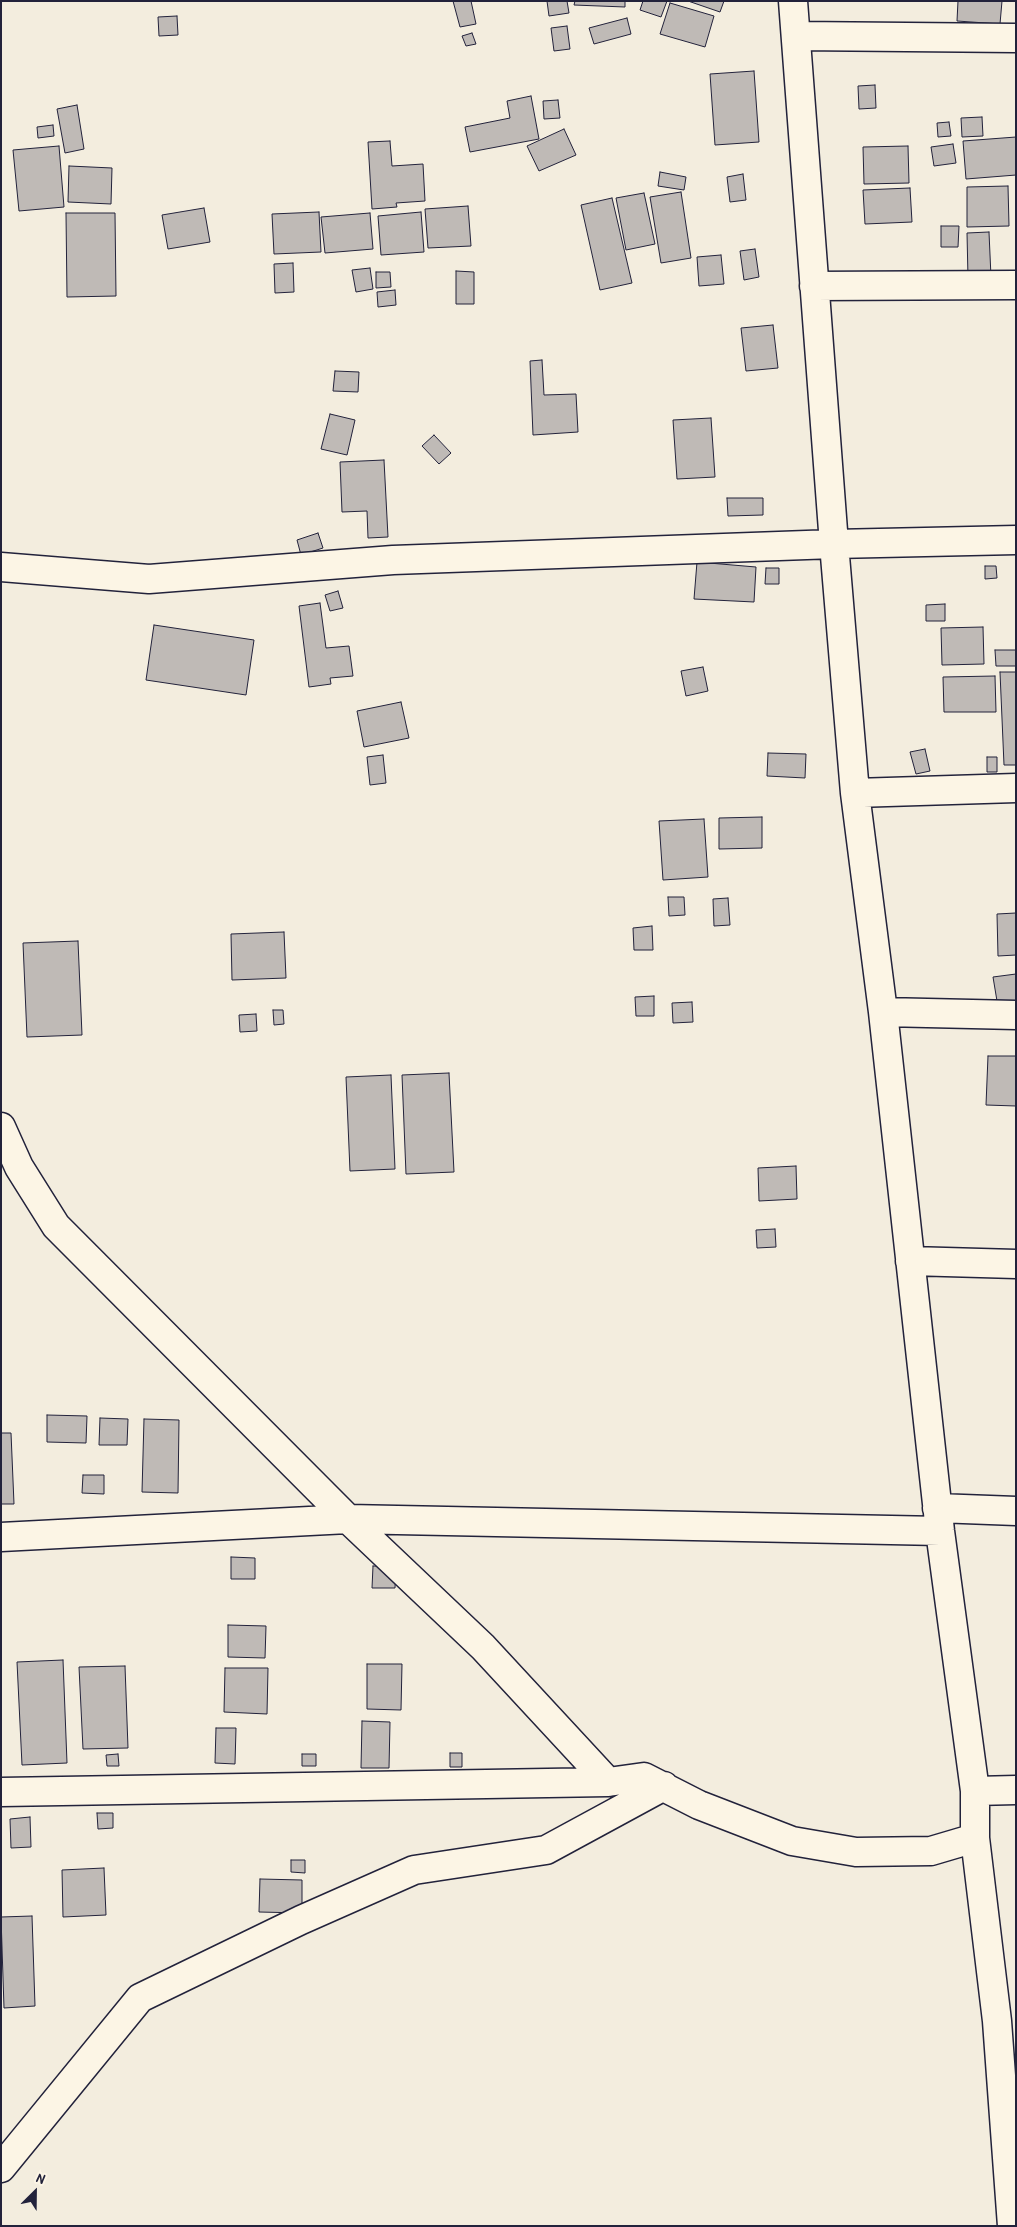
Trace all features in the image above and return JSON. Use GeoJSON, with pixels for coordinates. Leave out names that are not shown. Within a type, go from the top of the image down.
{"type":"FeatureCollection","features":[{"type":"Feature","properties":{"kind":"street"},"geometry":{"type":"LineString","coordinates":[[793,1],[834,544],[855,793],[883,1012],[938,1519],[975,1791],[975,1838],[1006,2021],[1012,2226]]}},
{"type":"Feature","properties":{"kind":"street"},"geometry":{"type":"LineString","coordinates":[[797,36],[1016,38]]}},
{"type":"Feature","properties":{"kind":"street"},"geometry":{"type":"LineString","coordinates":[[814,286],[1016,286]]}},
{"type":"Feature","properties":{"kind":"street"},"geometry":{"type":"LineString","coordinates":[[1,567],[149,580],[393,560],[834,544],[1016,540]]}},
{"type":"Feature","properties":{"kind":"street"},"geometry":{"type":"LineString","coordinates":[[855,793],[1016,788]]}},
{"type":"Feature","properties":{"kind":"street"},"geometry":{"type":"LineString","coordinates":[[883,1012],[1016,1015]]}},
{"type":"Feature","properties":{"kind":"street"},"geometry":{"type":"LineString","coordinates":[[1,1128],[19,1167],[56,1226],[348,1519],[483,1647],[608,1782]]}},
{"type":"Feature","properties":{"kind":"street"},"geometry":{"type":"LineString","coordinates":[[910,1262],[1016,1264]]}},
{"type":"Feature","properties":{"kind":"street"},"geometry":{"type":"LineString","coordinates":[[1,1538],[348,1519],[938,1519],[1016,1511]]}},
{"type":"Feature","properties":{"kind":"street"},"geometry":{"type":"LineString","coordinates":[[1,1792],[608,1782],[644,1777],[699,1805],[792,1842],[856,1852],[931,1851],[975,1838]]}},
{"type":"Feature","properties":{"kind":"street"},"geometry":{"type":"LineString","coordinates":[[1,2168],[140,1998],[301,1920],[414,1870],[546,1850],[664,1786]]}},
{"type":"Feature","properties":{"kind":"street"},"geometry":{"type":"LineString","coordinates":[[975,1791],[1016,1790]]}},
{"type":"Feature","properties":{"kind":"building"},"geometry":{"type":"Polygon","coordinates":[[[453,1],[471,1],[476,24],[460,27],[453,1]]]}},
{"type":"Feature","properties":{"kind":"building"},"geometry":{"type":"Polygon","coordinates":[[[547,1],[567,1],[569,13],[549,16],[547,1]]]}},
{"type":"Feature","properties":{"kind":"building"},"geometry":{"type":"Polygon","coordinates":[[[575,1],[625,1],[625,7],[574,5],[575,1]]]}},
{"type":"Feature","properties":{"kind":"building"},"geometry":{"type":"Polygon","coordinates":[[[643,1],[667,1],[661,17],[640,10],[643,1]]]}},
{"type":"Feature","properties":{"kind":"building"},"geometry":{"type":"Polygon","coordinates":[[[688,1],[724,1],[720,12],[688,1]]]}},
{"type":"Feature","properties":{"kind":"building"},"geometry":{"type":"Polygon","coordinates":[[[958,1],[1002,1],[1000,24],[957,21],[958,1]]]}},
{"type":"Feature","properties":{"kind":"building"},"geometry":{"type":"Polygon","coordinates":[[[670,3],[714,16],[705,47],[660,34],[670,3]]]}},
{"type":"Feature","properties":{"kind":"building"},"geometry":{"type":"Polygon","coordinates":[[[177,16],[178,35],[159,36],[158,17],[177,16]]]}},
{"type":"Feature","properties":{"kind":"building"},"geometry":{"type":"Polygon","coordinates":[[[627,18],[631,34],[594,44],[589,28],[627,18]]]}},
{"type":"Feature","properties":{"kind":"building"},"geometry":{"type":"Polygon","coordinates":[[[567,26],[570,49],[554,51],[551,28],[567,26]]]}},
{"type":"Feature","properties":{"kind":"building"},"geometry":{"type":"Polygon","coordinates":[[[472,33],[476,44],[466,46],[462,36],[472,33]]]}},
{"type":"Feature","properties":{"kind":"building"},"geometry":{"type":"Polygon","coordinates":[[[754,71],[759,142],[715,145],[710,74],[754,71]]]}},
{"type":"Feature","properties":{"kind":"building"},"geometry":{"type":"Polygon","coordinates":[[[875,85],[876,108],[859,109],[858,86],[875,85]]]}},
{"type":"Feature","properties":{"kind":"building"},"geometry":{"type":"Polygon","coordinates":[[[531,96],[539,139],[470,152],[465,127],[510,118],[507,101],[531,96]]]}},
{"type":"Feature","properties":{"kind":"building"},"geometry":{"type":"Polygon","coordinates":[[[558,100],[560,118],[544,119],[543,101],[558,100]]]}},
{"type":"Feature","properties":{"kind":"building"},"geometry":{"type":"Polygon","coordinates":[[[77,105],[84,149],[65,153],[57,109],[77,105]]]}},
{"type":"Feature","properties":{"kind":"building"},"geometry":{"type":"Polygon","coordinates":[[[982,117],[983,136],[962,137],[961,118],[982,117]]]}},
{"type":"Feature","properties":{"kind":"building"},"geometry":{"type":"Polygon","coordinates":[[[949,122],[951,136],[938,137],[937,123],[949,122]]]}},
{"type":"Feature","properties":{"kind":"building"},"geometry":{"type":"Polygon","coordinates":[[[53,125],[54,136],[38,138],[37,127],[53,125]]]}},
{"type":"Feature","properties":{"kind":"building"},"geometry":{"type":"Polygon","coordinates":[[[564,129],[576,155],[539,171],[527,146],[564,129]]]}},
{"type":"Feature","properties":{"kind":"building"},"geometry":{"type":"Polygon","coordinates":[[[1016,137],[1016,175],[966,179],[963,141],[1016,137]]]}},
{"type":"Feature","properties":{"kind":"building"},"geometry":{"type":"Polygon","coordinates":[[[390,141],[392,166],[423,164],[425,201],[396,203],[397,207],[372,209],[368,142],[390,141]]]}},
{"type":"Feature","properties":{"kind":"building"},"geometry":{"type":"Polygon","coordinates":[[[953,144],[956,163],[934,166],[931,147],[953,144]]]}},
{"type":"Feature","properties":{"kind":"building"},"geometry":{"type":"Polygon","coordinates":[[[59,146],[64,207],[19,211],[13,150],[59,146]]]}},
{"type":"Feature","properties":{"kind":"building"},"geometry":{"type":"Polygon","coordinates":[[[908,146],[909,183],[864,184],[863,147],[908,146]]]}},
{"type":"Feature","properties":{"kind":"building"},"geometry":{"type":"Polygon","coordinates":[[[69,166],[112,168],[111,204],[68,202],[69,166]]]}},
{"type":"Feature","properties":{"kind":"building"},"geometry":{"type":"Polygon","coordinates":[[[660,172],[686,177],[684,190],[658,186],[660,172]]]}},
{"type":"Feature","properties":{"kind":"building"},"geometry":{"type":"Polygon","coordinates":[[[743,174],[746,200],[730,202],[727,177],[743,174]]]}},
{"type":"Feature","properties":{"kind":"building"},"geometry":{"type":"Polygon","coordinates":[[[1008,186],[1009,226],[967,227],[967,187],[1008,186]]]}},
{"type":"Feature","properties":{"kind":"building"},"geometry":{"type":"Polygon","coordinates":[[[910,188],[912,222],[865,224],[863,190],[910,188]]]}},
{"type":"Feature","properties":{"kind":"building"},"geometry":{"type":"Polygon","coordinates":[[[681,192],[691,258],[661,263],[650,197],[681,192]]]}},
{"type":"Feature","properties":{"kind":"building"},"geometry":{"type":"Polygon","coordinates":[[[644,193],[655,244],[626,250],[616,198],[644,193]]]}},
{"type":"Feature","properties":{"kind":"building"},"geometry":{"type":"Polygon","coordinates":[[[612,198],[632,283],[600,290],[581,205],[612,198]]]}},
{"type":"Feature","properties":{"kind":"building"},"geometry":{"type":"Polygon","coordinates":[[[468,206],[471,246],[428,248],[425,209],[468,206]]]}},
{"type":"Feature","properties":{"kind":"building"},"geometry":{"type":"Polygon","coordinates":[[[204,208],[210,242],[168,249],[162,215],[204,208]]]}},
{"type":"Feature","properties":{"kind":"building"},"geometry":{"type":"Polygon","coordinates":[[[319,212],[321,252],[274,254],[272,214],[319,212]]]}},
{"type":"Feature","properties":{"kind":"building"},"geometry":{"type":"Polygon","coordinates":[[[421,212],[424,252],[381,255],[378,216],[421,212]]]}},
{"type":"Feature","properties":{"kind":"building"},"geometry":{"type":"Polygon","coordinates":[[[66,213],[115,213],[116,296],[67,297],[66,213]]]}},
{"type":"Feature","properties":{"kind":"building"},"geometry":{"type":"Polygon","coordinates":[[[370,213],[373,249],[325,253],[321,217],[370,213]]]}},
{"type":"Feature","properties":{"kind":"building"},"geometry":{"type":"Polygon","coordinates":[[[941,226],[959,226],[958,247],[941,247],[941,226]]]}},
{"type":"Feature","properties":{"kind":"building"},"geometry":{"type":"Polygon","coordinates":[[[989,232],[991,277],[968,278],[967,233],[989,232]]]}},
{"type":"Feature","properties":{"kind":"building"},"geometry":{"type":"Polygon","coordinates":[[[755,249],[759,277],[744,280],[740,251],[755,249]]]}},
{"type":"Feature","properties":{"kind":"building"},"geometry":{"type":"Polygon","coordinates":[[[721,255],[724,284],[699,286],[697,257],[721,255]]]}},
{"type":"Feature","properties":{"kind":"building"},"geometry":{"type":"Polygon","coordinates":[[[293,263],[294,292],[275,293],[274,264],[293,263]]]}},
{"type":"Feature","properties":{"kind":"building"},"geometry":{"type":"Polygon","coordinates":[[[370,268],[373,289],[356,292],[352,270],[370,268]]]}},
{"type":"Feature","properties":{"kind":"building"},"geometry":{"type":"Polygon","coordinates":[[[456,271],[474,272],[474,304],[456,304],[456,271]]]}},
{"type":"Feature","properties":{"kind":"building"},"geometry":{"type":"Polygon","coordinates":[[[376,272],[390,272],[391,287],[376,288],[376,272]]]}},
{"type":"Feature","properties":{"kind":"building"},"geometry":{"type":"Polygon","coordinates":[[[395,290],[396,305],[378,307],[377,292],[395,290]]]}},
{"type":"Feature","properties":{"kind":"building"},"geometry":{"type":"Polygon","coordinates":[[[773,325],[778,368],[746,371],[741,328],[773,325]]]}},
{"type":"Feature","properties":{"kind":"building"},"geometry":{"type":"Polygon","coordinates":[[[542,360],[544,395],[576,394],[578,432],[533,435],[530,361],[542,360]]]}},
{"type":"Feature","properties":{"kind":"building"},"geometry":{"type":"Polygon","coordinates":[[[335,371],[359,372],[358,392],[333,391],[335,371]]]}},
{"type":"Feature","properties":{"kind":"building"},"geometry":{"type":"Polygon","coordinates":[[[330,414],[355,420],[347,455],[321,449],[330,414]]]}},
{"type":"Feature","properties":{"kind":"building"},"geometry":{"type":"Polygon","coordinates":[[[711,418],[715,477],[677,479],[673,420],[711,418]]]}},
{"type":"Feature","properties":{"kind":"building"},"geometry":{"type":"Polygon","coordinates":[[[434,435],[451,453],[439,464],[422,446],[434,435]]]}},
{"type":"Feature","properties":{"kind":"building"},"geometry":{"type":"Polygon","coordinates":[[[384,460],[388,537],[368,538],[367,511],[342,512],[340,462],[384,460]]]}},
{"type":"Feature","properties":{"kind":"building"},"geometry":{"type":"Polygon","coordinates":[[[727,498],[763,498],[763,515],[728,516],[727,498]]]}},
{"type":"Feature","properties":{"kind":"building"},"geometry":{"type":"Polygon","coordinates":[[[318,533],[323,548],[301,555],[297,540],[318,533]]]}},
{"type":"Feature","properties":{"kind":"building"},"geometry":{"type":"Polygon","coordinates":[[[697,562],[756,567],[754,602],[694,599],[697,562]]]}},
{"type":"Feature","properties":{"kind":"building"},"geometry":{"type":"Polygon","coordinates":[[[985,566],[996,566],[997,578],[985,579],[985,566]]]}},
{"type":"Feature","properties":{"kind":"building"},"geometry":{"type":"Polygon","coordinates":[[[766,568],[779,568],[779,584],[765,584],[766,568]]]}},
{"type":"Feature","properties":{"kind":"building"},"geometry":{"type":"Polygon","coordinates":[[[338,591],[343,608],[330,611],[325,595],[338,591]]]}},
{"type":"Feature","properties":{"kind":"building"},"geometry":{"type":"Polygon","coordinates":[[[320,603],[326,648],[349,646],[353,676],[330,678],[331,684],[309,687],[299,606],[320,603]]]}},
{"type":"Feature","properties":{"kind":"building"},"geometry":{"type":"Polygon","coordinates":[[[945,604],[945,621],[926,621],[926,605],[945,604]]]}},
{"type":"Feature","properties":{"kind":"building"},"geometry":{"type":"Polygon","coordinates":[[[154,625],[254,640],[246,695],[146,680],[154,625]]]}},
{"type":"Feature","properties":{"kind":"building"},"geometry":{"type":"Polygon","coordinates":[[[983,627],[984,664],[942,665],[941,628],[983,627]]]}},
{"type":"Feature","properties":{"kind":"building"},"geometry":{"type":"Polygon","coordinates":[[[995,650],[1016,650],[1016,666],[996,666],[995,650]]]}},
{"type":"Feature","properties":{"kind":"building"},"geometry":{"type":"Polygon","coordinates":[[[703,667],[708,691],[686,696],[681,671],[703,667]]]}},
{"type":"Feature","properties":{"kind":"building"},"geometry":{"type":"Polygon","coordinates":[[[1000,672],[1016,672],[1016,765],[1004,765],[1000,672]]]}},
{"type":"Feature","properties":{"kind":"building"},"geometry":{"type":"Polygon","coordinates":[[[995,676],[996,712],[944,712],[943,677],[995,676]]]}},
{"type":"Feature","properties":{"kind":"building"},"geometry":{"type":"Polygon","coordinates":[[[401,702],[409,738],[364,747],[357,711],[401,702]]]}},
{"type":"Feature","properties":{"kind":"building"},"geometry":{"type":"Polygon","coordinates":[[[925,749],[930,771],[916,774],[910,752],[925,749]]]}},
{"type":"Feature","properties":{"kind":"building"},"geometry":{"type":"Polygon","coordinates":[[[768,753],[806,754],[805,778],[767,776],[768,753]]]}},
{"type":"Feature","properties":{"kind":"building"},"geometry":{"type":"Polygon","coordinates":[[[383,755],[386,783],[370,785],[367,757],[383,755]]]}},
{"type":"Feature","properties":{"kind":"building"},"geometry":{"type":"Polygon","coordinates":[[[987,757],[997,757],[997,772],[987,772],[987,757]]]}},
{"type":"Feature","properties":{"kind":"building"},"geometry":{"type":"Polygon","coordinates":[[[762,817],[762,848],[719,849],[719,818],[762,817]]]}},
{"type":"Feature","properties":{"kind":"building"},"geometry":{"type":"Polygon","coordinates":[[[704,819],[708,877],[663,880],[659,821],[704,819]]]}},
{"type":"Feature","properties":{"kind":"building"},"geometry":{"type":"Polygon","coordinates":[[[668,897],[684,897],[685,915],[669,916],[668,897]]]}},
{"type":"Feature","properties":{"kind":"building"},"geometry":{"type":"Polygon","coordinates":[[[728,898],[730,925],[714,926],[713,899],[728,898]]]}},
{"type":"Feature","properties":{"kind":"building"},"geometry":{"type":"Polygon","coordinates":[[[1016,913],[1016,955],[998,956],[997,914],[1016,913]]]}},
{"type":"Feature","properties":{"kind":"building"},"geometry":{"type":"Polygon","coordinates":[[[652,926],[653,950],[634,950],[633,928],[652,926]]]}},
{"type":"Feature","properties":{"kind":"building"},"geometry":{"type":"Polygon","coordinates":[[[284,932],[286,978],[232,980],[231,934],[284,932]]]}},
{"type":"Feature","properties":{"kind":"building"},"geometry":{"type":"Polygon","coordinates":[[[78,941],[82,1035],[27,1037],[23,943],[78,941]]]}},
{"type":"Feature","properties":{"kind":"building"},"geometry":{"type":"Polygon","coordinates":[[[1016,974],[1016,1010],[999,1013],[993,977],[1016,974]]]}},
{"type":"Feature","properties":{"kind":"building"},"geometry":{"type":"Polygon","coordinates":[[[654,996],[654,1016],[636,1016],[635,997],[654,996]]]}},
{"type":"Feature","properties":{"kind":"building"},"geometry":{"type":"Polygon","coordinates":[[[692,1002],[693,1022],[673,1023],[672,1003],[692,1002]]]}},
{"type":"Feature","properties":{"kind":"building"},"geometry":{"type":"Polygon","coordinates":[[[273,1010],[283,1010],[284,1024],[274,1025],[273,1010]]]}},
{"type":"Feature","properties":{"kind":"building"},"geometry":{"type":"Polygon","coordinates":[[[256,1014],[257,1031],[240,1032],[239,1015],[256,1014]]]}},
{"type":"Feature","properties":{"kind":"building"},"geometry":{"type":"Polygon","coordinates":[[[988,1056],[1016,1056],[1016,1106],[986,1105],[988,1056]]]}},
{"type":"Feature","properties":{"kind":"building"},"geometry":{"type":"Polygon","coordinates":[[[449,1073],[454,1172],[406,1174],[402,1075],[449,1073]]]}},
{"type":"Feature","properties":{"kind":"building"},"geometry":{"type":"Polygon","coordinates":[[[391,1075],[395,1169],[350,1171],[346,1077],[391,1075]]]}},
{"type":"Feature","properties":{"kind":"building"},"geometry":{"type":"Polygon","coordinates":[[[796,1166],[797,1199],[759,1201],[758,1168],[796,1166]]]}},
{"type":"Feature","properties":{"kind":"building"},"geometry":{"type":"Polygon","coordinates":[[[775,1229],[776,1247],[757,1248],[756,1230],[775,1229]]]}},
{"type":"Feature","properties":{"kind":"building"},"geometry":{"type":"Polygon","coordinates":[[[47,1415],[87,1416],[86,1443],[47,1442],[47,1415]]]}},
{"type":"Feature","properties":{"kind":"building"},"geometry":{"type":"Polygon","coordinates":[[[100,1418],[128,1419],[127,1445],[99,1445],[100,1418]]]}},
{"type":"Feature","properties":{"kind":"building"},"geometry":{"type":"Polygon","coordinates":[[[144,1419],[179,1420],[178,1493],[142,1492],[144,1419]]]}},
{"type":"Feature","properties":{"kind":"building"},"geometry":{"type":"Polygon","coordinates":[[[1,1433],[11,1433],[14,1504],[1,1504],[1,1433]]]}},
{"type":"Feature","properties":{"kind":"building"},"geometry":{"type":"Polygon","coordinates":[[[83,1475],[104,1475],[104,1494],[82,1493],[83,1475]]]}},
{"type":"Feature","properties":{"kind":"building"},"geometry":{"type":"Polygon","coordinates":[[[231,1557],[255,1558],[255,1579],[231,1579],[231,1557]]]}},
{"type":"Feature","properties":{"kind":"building"},"geometry":{"type":"Polygon","coordinates":[[[373,1566],[396,1567],[395,1588],[372,1588],[373,1566]]]}},
{"type":"Feature","properties":{"kind":"building"},"geometry":{"type":"Polygon","coordinates":[[[228,1625],[266,1626],[265,1658],[228,1657],[228,1625]]]}},
{"type":"Feature","properties":{"kind":"building"},"geometry":{"type":"Polygon","coordinates":[[[63,1660],[67,1763],[22,1765],[17,1662],[63,1660]]]}},
{"type":"Feature","properties":{"kind":"building"},"geometry":{"type":"Polygon","coordinates":[[[367,1664],[402,1664],[401,1710],[367,1709],[367,1664]]]}},
{"type":"Feature","properties":{"kind":"building"},"geometry":{"type":"Polygon","coordinates":[[[125,1666],[128,1748],[83,1749],[79,1667],[125,1666]]]}},
{"type":"Feature","properties":{"kind":"building"},"geometry":{"type":"Polygon","coordinates":[[[225,1668],[268,1668],[267,1714],[224,1712],[225,1668]]]}},
{"type":"Feature","properties":{"kind":"building"},"geometry":{"type":"Polygon","coordinates":[[[362,1721],[390,1722],[389,1768],[361,1768],[362,1721]]]}},
{"type":"Feature","properties":{"kind":"building"},"geometry":{"type":"Polygon","coordinates":[[[216,1728],[236,1728],[235,1764],[215,1763],[216,1728]]]}},
{"type":"Feature","properties":{"kind":"building"},"geometry":{"type":"Polygon","coordinates":[[[450,1753],[462,1753],[462,1767],[450,1767],[450,1753]]]}},
{"type":"Feature","properties":{"kind":"building"},"geometry":{"type":"Polygon","coordinates":[[[118,1754],[119,1766],[107,1766],[106,1755],[118,1754]]]}},
{"type":"Feature","properties":{"kind":"building"},"geometry":{"type":"Polygon","coordinates":[[[302,1754],[316,1754],[316,1766],[302,1766],[302,1754]]]}},
{"type":"Feature","properties":{"kind":"building"},"geometry":{"type":"Polygon","coordinates":[[[97,1813],[113,1813],[113,1828],[98,1829],[97,1813]]]}},
{"type":"Feature","properties":{"kind":"building"},"geometry":{"type":"Polygon","coordinates":[[[30,1817],[31,1847],[11,1848],[10,1819],[30,1817]]]}},
{"type":"Feature","properties":{"kind":"building"},"geometry":{"type":"Polygon","coordinates":[[[291,1860],[305,1860],[305,1873],[291,1872],[291,1860]]]}},
{"type":"Feature","properties":{"kind":"building"},"geometry":{"type":"Polygon","coordinates":[[[104,1868],[106,1915],[63,1917],[62,1870],[104,1868]]]}},
{"type":"Feature","properties":{"kind":"building"},"geometry":{"type":"Polygon","coordinates":[[[260,1879],[302,1880],[302,1913],[259,1912],[260,1879]]]}},
{"type":"Feature","properties":{"kind":"building"},"geometry":{"type":"Polygon","coordinates":[[[32,1916],[35,2006],[4,2008],[1,1917],[32,1916]]]}}]}
